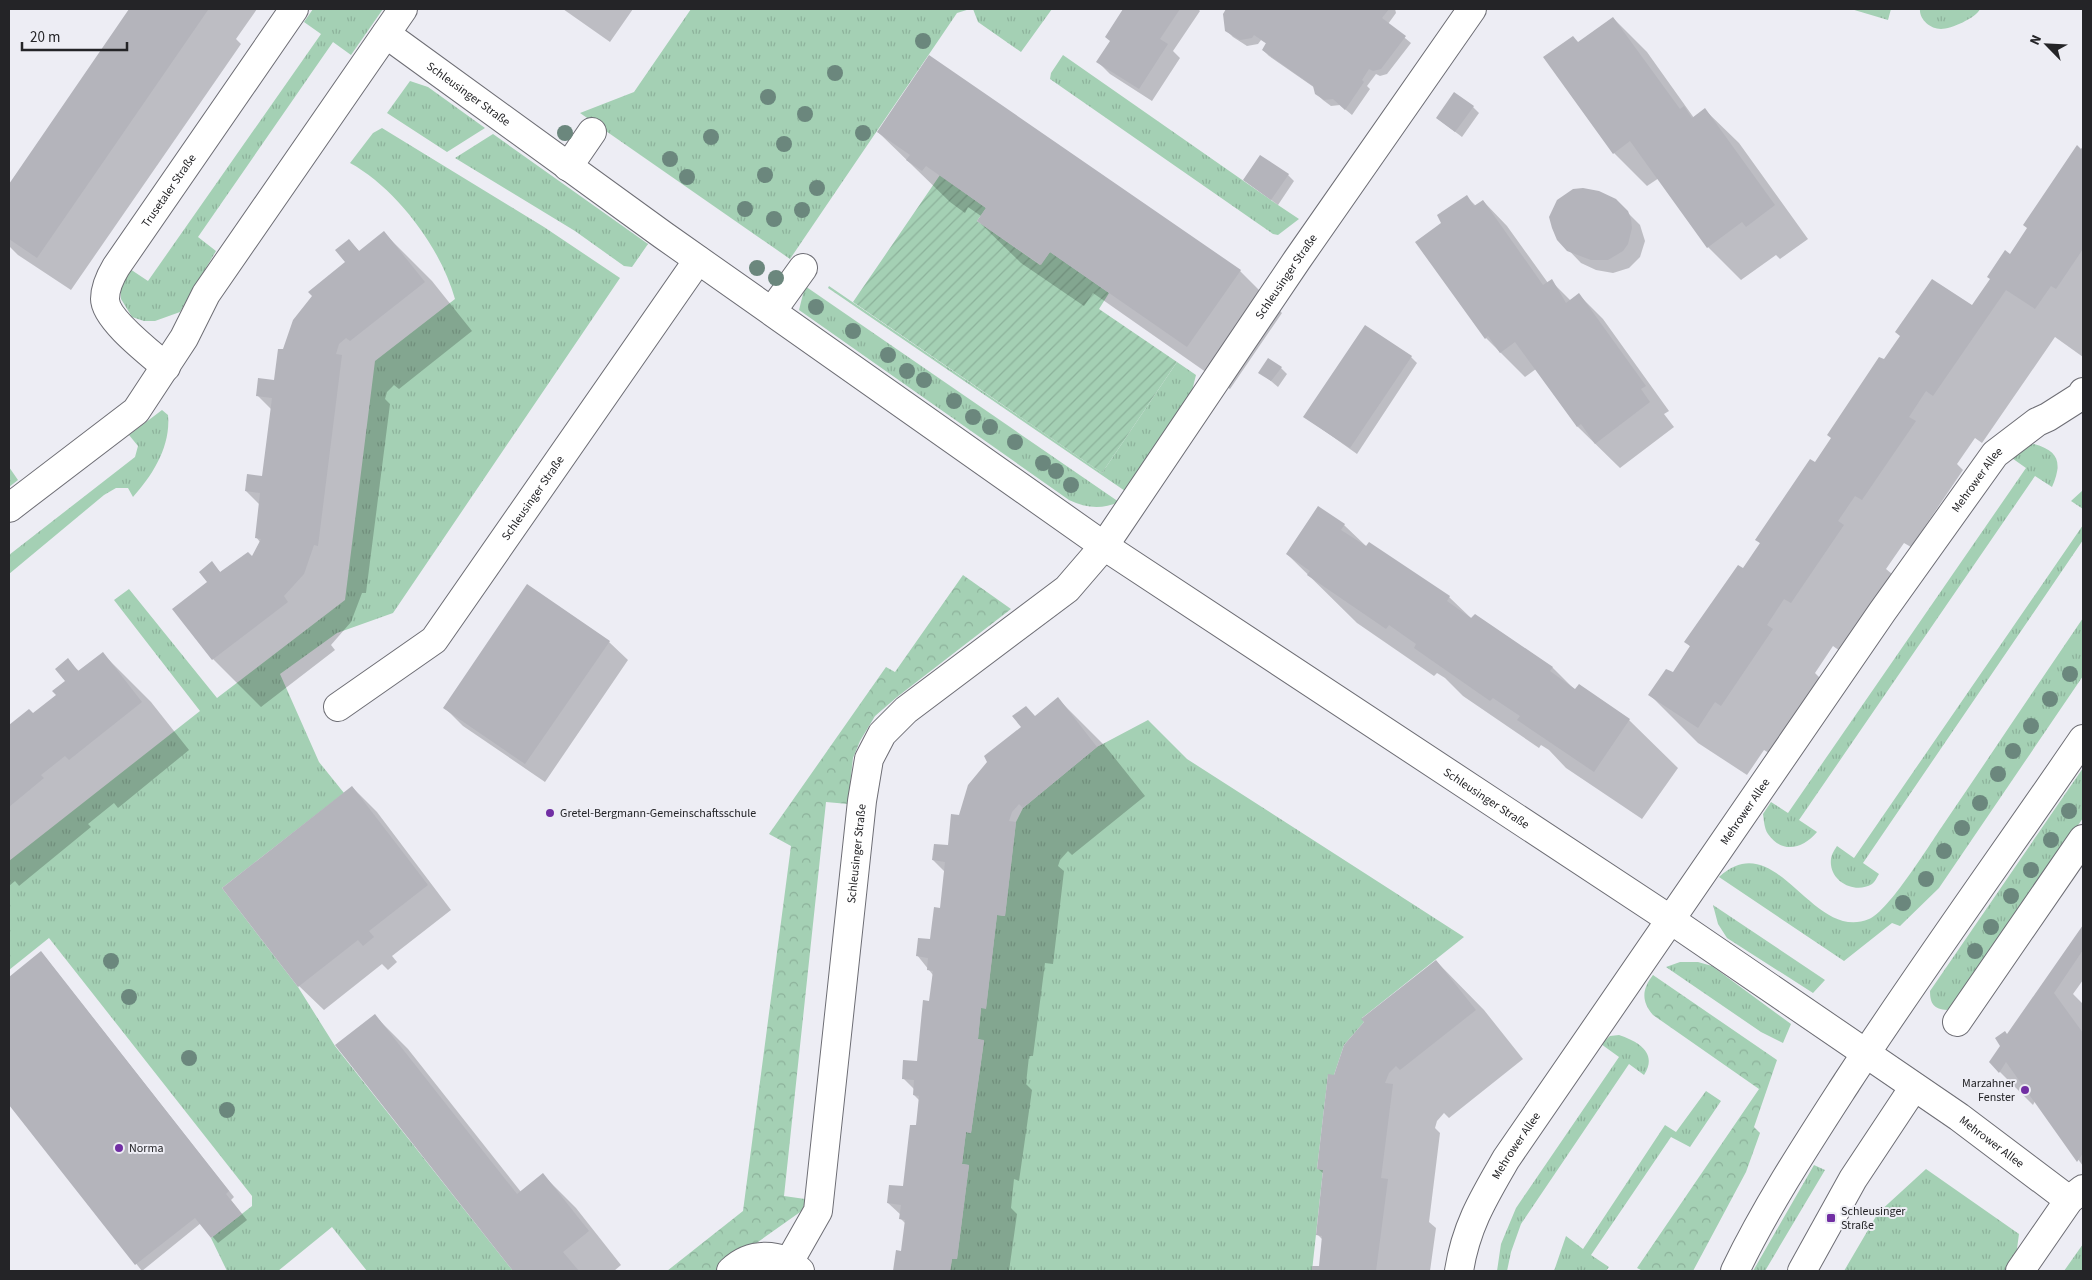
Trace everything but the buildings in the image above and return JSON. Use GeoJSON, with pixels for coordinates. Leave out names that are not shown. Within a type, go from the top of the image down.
{"type":"FeatureCollection","features":[{"type":"Feature","properties":{"kind":"street","name":"Trusetaler Straße"},"geometry":{"type":"LineString","coordinates":[[166,367],[122,330],[105,302],[107,284],[121,258],[294,9]]}},
{"type":"Feature","properties":{"kind":"street"},"geometry":{"type":"LineString","coordinates":[[9,508],[136,411],[184,338],[206,294],[403,9]]}},
{"type":"Feature","properties":{"kind":"street","name":"Schleusinger Straße"},"geometry":{"type":"LineString","coordinates":[[731,1271],[742,1262],[766,1256],[778,1258],[794,1267],[818,1211],[862,801],[869,759],[882,734],[906,710],[1067,589],[1104,546],[1291,268],[1472,9]]}},
{"type":"Feature","properties":{"kind":"street","name":"Schleusinger Straße"},"geometry":{"type":"LineString","coordinates":[[386,34],[698,260],[1104,546],[1671,920],[1865,1054]]}},
{"type":"Feature","properties":{"kind":"street"},"geometry":{"type":"LineString","coordinates":[[568,167],[592,132]]}},
{"type":"Feature","properties":{"kind":"street","name":"Schleusinger Straße"},"geometry":{"type":"LineString","coordinates":[[338,708],[434,640],[698,260]]}},
{"type":"Feature","properties":{"kind":"street"},"geometry":{"type":"LineString","coordinates":[[772,311],[803,268]]}},
{"type":"Feature","properties":{"kind":"street","name":"Mehrower Allee"},"geometry":{"type":"LineString","coordinates":[[1459,1271],[1464,1243],[1475,1213],[1506,1158],[1882,612],[1995,454],[2036,422],[2048,418],[2081,396],[2083,392]]}},
{"type":"Feature","properties":{"kind":"street"},"geometry":{"type":"LineString","coordinates":[[1735,1271],[1750,1240],[1788,1174],[1865,1054],[2083,739]]}},
{"type":"Feature","properties":{"kind":"street"},"geometry":{"type":"LineString","coordinates":[[1957,1022],[2083,839]]}},
{"type":"Feature","properties":{"kind":"street","name":"Mehrower Allee"},"geometry":{"type":"LineString","coordinates":[[1865,1054],[2076,1194],[2020,1271]]}},
{"type":"Feature","properties":{"kind":"street"},"geometry":{"type":"LineString","coordinates":[[1802,1271],[1854,1180],[1914,1087]]}},
{"type":"Feature","properties":{"kind":"green space"},"geometry":{"type":"Polygon","coordinates":[[[313,9],[383,9],[351,55],[333,42],[198,237],[216,251],[180,312],[155,321],[144,321],[132,317],[121,299],[120,283],[130,269],[148,281],[321,34],[304,22],[313,9]]]}},
{"type":"Feature","properties":{"kind":"green space"},"geometry":{"type":"Polygon","coordinates":[[[691,9],[970,9],[957,13],[790,259],[580,113],[634,92],[691,9]]]}},
{"type":"Feature","properties":{"kind":"green space"},"geometry":{"type":"Polygon","coordinates":[[[973,9],[1052,9],[1021,52],[978,22],[973,9]]]}},
{"type":"Feature","properties":{"kind":"green space"},"geometry":{"type":"Polygon","coordinates":[[[1851,9],[1891,9],[1888,20],[1851,9]]]}},
{"type":"Feature","properties":{"kind":"green space"},"geometry":{"type":"Polygon","coordinates":[[[1920,9],[1980,9],[1974,16],[1963,22],[1951,27],[1937,29],[1923,20],[1920,9]]]}},
{"type":"Feature","properties":{"kind":"green space"},"geometry":{"type":"Polygon","coordinates":[[[1063,55],[1299,219],[1278,235],[1273,234],[1050,79],[1051,73],[1063,55]]]}},
{"type":"Feature","properties":{"kind":"green space"},"geometry":{"type":"Polygon","coordinates":[[[410,81],[428,87],[485,128],[447,152],[387,113],[410,81]]]}},
{"type":"Feature","properties":{"kind":"green space"},"geometry":{"type":"Polygon","coordinates":[[[382,128],[544,227],[620,278],[393,613],[337,633],[280,674],[319,762],[344,793],[222,888],[298,987],[335,1046],[513,1271],[367,1271],[332,1227],[278,1271],[227,1271],[211,1238],[252,1206],[252,1196],[49,938],[9,970],[9,861],[200,711],[114,600],[129,589],[217,698],[345,600],[375,361],[455,299],[439,260],[428,240],[414,221],[384,188],[350,163],[373,133],[382,128]]]}},
{"type":"Feature","properties":{"kind":"green space"},"geometry":{"type":"Polygon","coordinates":[[[493,134],[648,244],[632,267],[624,266],[575,231],[455,158],[493,134]]]}},
{"type":"Feature","properties":{"kind":"green space"},"geometry":{"type":"Polygon","coordinates":[[[940,175],[986,208],[977,221],[1040,265],[1050,252],[1109,293],[1099,309],[1177,362],[1102,473],[853,302],[940,175]]]}},
{"type":"Feature","properties":{"kind":"green space"},"geometry":{"type":"Polygon","coordinates":[[[805,286],[1119,502],[1112,505],[1094,507],[1081,505],[1069,500],[799,310],[805,286]]]}},
{"type":"Feature","properties":{"kind":"green space"},"geometry":{"type":"Polygon","coordinates":[[[829,286],[1102,473],[1177,362],[1196,375],[1189,403],[1128,493],[828,288],[829,286]]]}},
{"type":"Feature","properties":{"kind":"green space"},"geometry":{"type":"Polygon","coordinates":[[[162,410],[168,415],[167,438],[164,449],[154,470],[133,497],[128,488],[116,488],[104,495],[9,574],[9,555],[135,457],[138,446],[129,435],[162,410]]]}},
{"type":"Feature","properties":{"kind":"green space"},"geometry":{"type":"Polygon","coordinates":[[[2034,444],[2049,450],[2056,459],[2058,465],[2057,472],[2052,487],[2035,476],[1799,820],[1817,832],[1799,845],[1786,847],[1780,845],[1768,834],[1763,814],[1771,802],[1788,813],[2026,468],[2009,456],[2020,447],[2034,444]]]}},
{"type":"Feature","properties":{"kind":"green space"},"geometry":{"type":"Polygon","coordinates":[[[9,467],[18,480],[9,487],[9,467]]]}},
{"type":"Feature","properties":{"kind":"green space"},"geometry":{"type":"Polygon","coordinates":[[[2083,490],[2083,509],[2071,501],[2083,490]]]}},
{"type":"Feature","properties":{"kind":"green space"},"geometry":{"type":"Polygon","coordinates":[[[2083,525],[2083,540],[1863,863],[1879,874],[1875,881],[1866,887],[1859,888],[1841,882],[1836,877],[1831,865],[1832,855],[1837,846],[1854,858],[2083,525]]]}},
{"type":"Feature","properties":{"kind":"green space"},"geometry":{"type":"Polygon","coordinates":[[[963,575],[1011,609],[875,716],[860,741],[853,758],[848,804],[826,802],[784,1196],[805,1199],[803,1210],[717,1271],[667,1271],[743,1211],[791,846],[769,834],[886,667],[895,672],[963,575]]]}},
{"type":"Feature","properties":{"kind":"green space"},"geometry":{"type":"Polygon","coordinates":[[[2083,618],[2083,676],[1939,888],[1900,926],[1892,923],[1844,961],[1719,877],[1740,865],[1759,865],[1777,873],[1829,915],[1848,922],[1869,919],[1877,914],[1887,904],[1919,861],[2083,618]]]}},
{"type":"Feature","properties":{"kind":"green space"},"geometry":{"type":"Polygon","coordinates":[[[1148,720],[1187,759],[1464,937],[1362,1018],[1364,1022],[1344,1045],[1334,1075],[1328,1075],[1317,1169],[1323,1170],[1312,1271],[950,1271],[952,1259],[957,1259],[969,1165],[962,1164],[966,1132],[971,1133],[984,1041],[978,1039],[981,1008],[986,1008],[997,915],[1005,916],[1016,822],[1023,808],[1097,747],[1148,720]]]}},
{"type":"Feature","properties":{"kind":"green space"},"geometry":{"type":"Polygon","coordinates":[[[2083,768],[2083,818],[1957,1000],[1947,1010],[1936,1007],[1932,1002],[1930,991],[2083,768]]]}},
{"type":"Feature","properties":{"kind":"green space"},"geometry":{"type":"Polygon","coordinates":[[[1713,905],[1825,980],[1813,993],[1727,938],[1718,924],[1713,905]]]}},
{"type":"Feature","properties":{"kind":"green space"},"geometry":{"type":"Polygon","coordinates":[[[1680,962],[1698,962],[1712,966],[1791,1024],[1783,1043],[1761,1032],[1666,967],[1680,962]]]}},
{"type":"Feature","properties":{"kind":"green space"},"geometry":{"type":"Polygon","coordinates":[[[1653,975],[1777,1060],[1754,1127],[1760,1133],[1746,1172],[1693,1271],[1643,1271],[1637,1268],[1759,1089],[1653,1015],[1646,1005],[1644,995],[1649,980],[1653,975]]]}},
{"type":"Feature","properties":{"kind":"green space"},"geometry":{"type":"Polygon","coordinates":[[[1619,1035],[1639,1045],[1648,1055],[1648,1067],[1644,1075],[1629,1064],[1521,1224],[1511,1252],[1507,1271],[1497,1271],[1501,1244],[1516,1208],[1619,1057],[1601,1044],[1610,1036],[1619,1035]]]}},
{"type":"Feature","properties":{"kind":"green space"},"geometry":{"type":"Polygon","coordinates":[[[1706,1091],[1721,1101],[1690,1147],[1671,1137],[1591,1255],[1609,1267],[1606,1271],[1554,1271],[1566,1236],[1583,1249],[1665,1125],[1676,1132],[1706,1091]]]}},
{"type":"Feature","properties":{"kind":"green space"},"geometry":{"type":"Polygon","coordinates":[[[1814,1165],[1825,1170],[1765,1271],[1753,1271],[1814,1165]]]}},
{"type":"Feature","properties":{"kind":"green space"},"geometry":{"type":"Polygon","coordinates":[[[1926,1169],[2019,1234],[2016,1256],[2005,1271],[1844,1271],[1878,1213],[1926,1169]]]}},
{"type":"Feature","properties":{"kind":"green space"},"geometry":{"type":"Polygon","coordinates":[[[2083,1244],[2083,1271],[2064,1271],[2083,1244]]]}},
{"type":"Feature","properties":{"kind":"place","name":"Gretel-Bergmann-Gemeinschaftsschule"},"geometry":{"type":"Point","coordinates":[550,813]}},
{"type":"Feature","properties":{"kind":"place","name":"Marzahner Fenster"},"geometry":{"type":"Point","coordinates":[2025,1090]}},
{"type":"Feature","properties":{"kind":"place","name":"Norma"},"geometry":{"type":"Point","coordinates":[119,1148]}},
{"type":"Feature","properties":{"kind":"place","name":"Schleusinger Straße"},"geometry":{"type":"Point","coordinates":[1831,1218]}}]}
